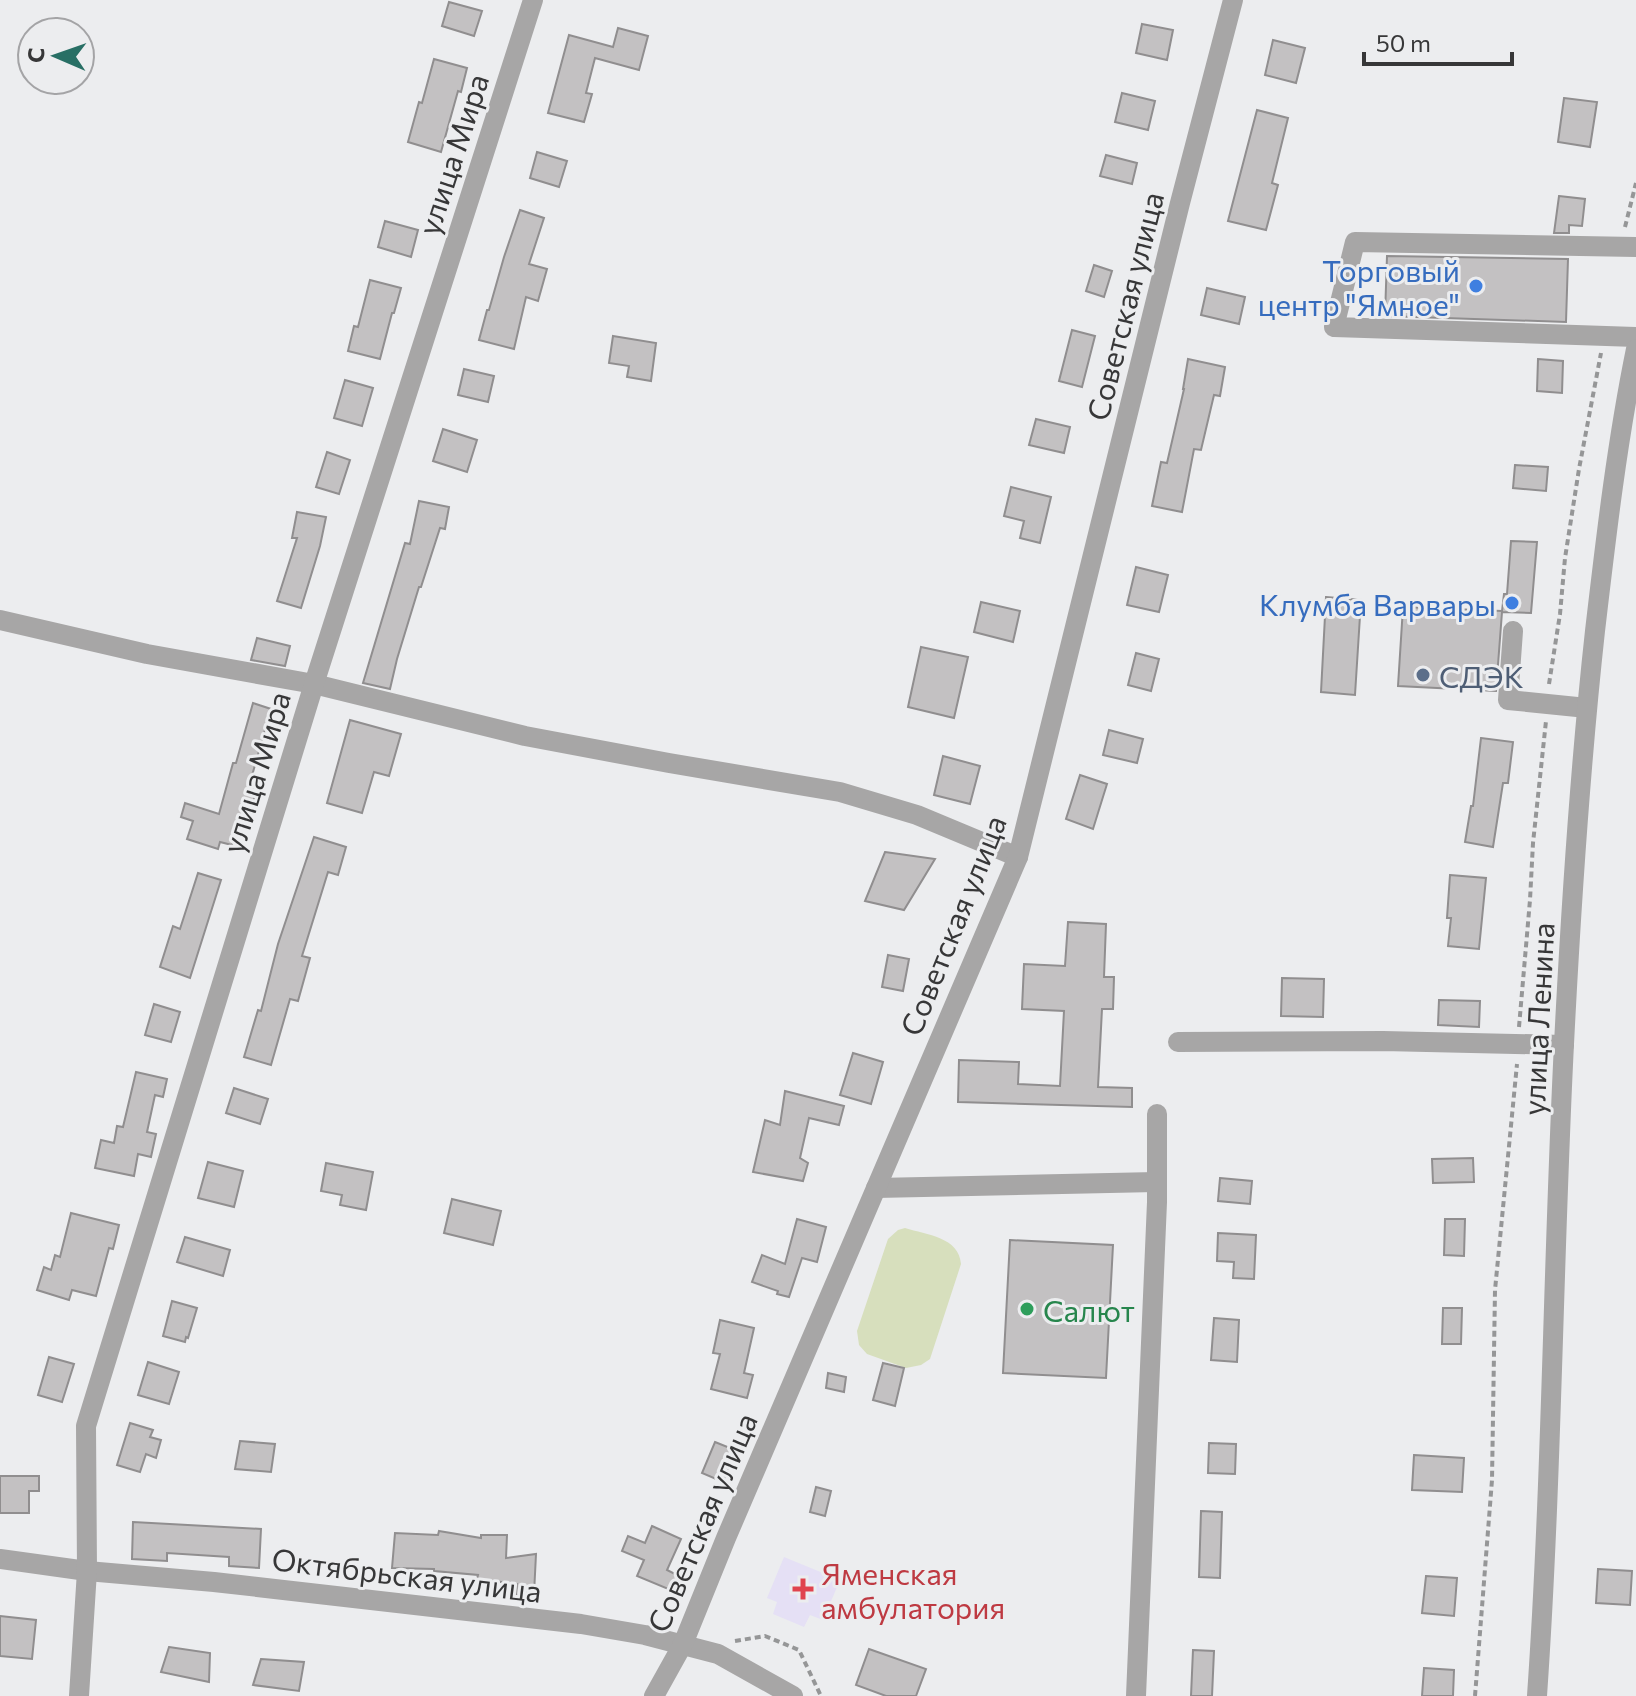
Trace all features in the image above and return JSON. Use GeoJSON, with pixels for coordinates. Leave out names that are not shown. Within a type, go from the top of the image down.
{"type":"FeatureCollection","features":[{"type":"Feature","properties":{"kind":"street","name":"улица Мира"},"geometry":{"type":"LineString","coordinates":[[79,1696],[87,1571],[86,1426],[314,684],[533,0]]}},
{"type":"Feature","properties":{"kind":"street","name":"Советская улица"},"geometry":{"type":"LineString","coordinates":[[654,1696],[683,1644],[1018,857],[1233,0]]}},
{"type":"Feature","properties":{"kind":"street"},"geometry":{"type":"LineString","coordinates":[[1629,242],[1355,242],[1334,327],[1636,337]]}},
{"type":"Feature","properties":{"kind":"street","name":"улица Ленина"},"geometry":{"type":"LineString","coordinates":[[1537,1696],[1564,1045],[1580,793],[1606,538],[1636,349]]}},
{"type":"Feature","properties":{"kind":"street"},"geometry":{"type":"LineString","coordinates":[[0,620],[147,654],[314,684],[525,736],[840,792],[917,815],[1018,857]]}},
{"type":"Feature","properties":{"kind":"street"},"geometry":{"type":"LineString","coordinates":[[1513,631],[1508,700],[1587,708]]}},
{"type":"Feature","properties":{"kind":"street"},"geometry":{"type":"LineString","coordinates":[[1178,1042],[1383,1041],[1564,1045]]}},
{"type":"Feature","properties":{"kind":"street"},"geometry":{"type":"LineString","coordinates":[[1136,1696],[1157,1202],[1157,1114]]}},
{"type":"Feature","properties":{"kind":"street"},"geometry":{"type":"LineString","coordinates":[[876,1188],[1156,1182]]}},
{"type":"Feature","properties":{"kind":"street","name":"Октябрьская улица"},"geometry":{"type":"LineString","coordinates":[[0,1559],[581,1624],[645,1635],[718,1654],[793,1696]]}},
{"type":"Feature","properties":{"kind":"path"},"geometry":{"type":"LineString","coordinates":[[1629,242],[1636,183]]}},
{"type":"Feature","properties":{"kind":"path"},"geometry":{"type":"LineString","coordinates":[[1475,1696],[1492,1480],[1495,1290],[1533,843],[1550,670],[1560,614],[1565,558],[1601,351]]}},
{"type":"Feature","properties":{"kind":"shaded area","name":"Яменская амбулатория"},"geometry":{"type":"Polygon","coordinates":[[[784,1557],[840,1580],[823,1620],[810,1615],[804,1627],[773,1614],[777,1602],[767,1598],[784,1557]]]}},
{"type":"Feature","properties":{"kind":"green space"},"geometry":{"type":"Polygon","coordinates":[[[905,1228],[948,1243],[959,1255],[961,1264],[930,1359],[921,1365],[906,1368],[867,1354],[859,1345],[857,1331],[888,1239],[905,1228]]]}},
{"type":"Feature","properties":{"kind":"building"},"geometry":{"type":"Polygon","coordinates":[[[449,2],[482,11],[474,36],[442,26],[449,2]]]}},
{"type":"Feature","properties":{"kind":"building"},"geometry":{"type":"Polygon","coordinates":[[[1142,24],[1173,30],[1167,60],[1136,53],[1142,24]]]}},
{"type":"Feature","properties":{"kind":"building"},"geometry":{"type":"Polygon","coordinates":[[[618,28],[648,36],[639,70],[595,58],[586,93],[592,94],[584,122],[548,113],[569,35],[613,47],[618,28]]]}},
{"type":"Feature","properties":{"kind":"building"},"geometry":{"type":"Polygon","coordinates":[[[1273,40],[1305,48],[1296,83],[1265,75],[1273,40]]]}},
{"type":"Feature","properties":{"kind":"building"},"geometry":{"type":"Polygon","coordinates":[[[434,59],[467,68],[441,152],[408,142],[434,59]]]}},
{"type":"Feature","properties":{"kind":"building"},"geometry":{"type":"Polygon","coordinates":[[[1122,93],[1155,101],[1148,130],[1115,122],[1122,93]]]}},
{"type":"Feature","properties":{"kind":"building"},"geometry":{"type":"Polygon","coordinates":[[[1564,98],[1597,102],[1590,147],[1558,142],[1564,98]]]}},
{"type":"Feature","properties":{"kind":"building"},"geometry":{"type":"Polygon","coordinates":[[[1257,110],[1288,118],[1272,183],[1278,185],[1266,230],[1228,221],[1257,110]]]}},
{"type":"Feature","properties":{"kind":"building"},"geometry":{"type":"Polygon","coordinates":[[[537,152],[567,161],[559,187],[530,178],[537,152]]]}},
{"type":"Feature","properties":{"kind":"building"},"geometry":{"type":"Polygon","coordinates":[[[1106,155],[1137,163],[1132,184],[1100,176],[1106,155]]]}},
{"type":"Feature","properties":{"kind":"building"},"geometry":{"type":"Polygon","coordinates":[[[1559,196],[1585,199],[1582,226],[1569,225],[1569,233],[1554,233],[1559,196]]]}},
{"type":"Feature","properties":{"kind":"building"},"geometry":{"type":"Polygon","coordinates":[[[520,210],[544,218],[529,264],[547,269],[538,301],[526,297],[514,349],[479,340],[520,210]]]}},
{"type":"Feature","properties":{"kind":"building"},"geometry":{"type":"Polygon","coordinates":[[[385,221],[418,230],[411,257],[378,247],[385,221]]]}},
{"type":"Feature","properties":{"kind":"building","name":"Торговый центр \"Ямное\""},"geometry":{"type":"Polygon","coordinates":[[[1387,256],[1568,259],[1566,322],[1385,316],[1387,256]]]}},
{"type":"Feature","properties":{"kind":"building"},"geometry":{"type":"Polygon","coordinates":[[[1094,265],[1112,271],[1104,297],[1086,291],[1094,265]]]}},
{"type":"Feature","properties":{"kind":"building"},"geometry":{"type":"Polygon","coordinates":[[[370,280],[401,288],[380,359],[348,351],[354,326],[358,327],[370,280]]]}},
{"type":"Feature","properties":{"kind":"building"},"geometry":{"type":"Polygon","coordinates":[[[1207,288],[1245,297],[1239,324],[1201,315],[1207,288]]]}},
{"type":"Feature","properties":{"kind":"building"},"geometry":{"type":"Polygon","coordinates":[[[1072,330],[1095,336],[1082,387],[1059,381],[1072,330]]]}},
{"type":"Feature","properties":{"kind":"building"},"geometry":{"type":"Polygon","coordinates":[[[613,336],[656,343],[651,381],[627,377],[629,366],[609,363],[613,336]]]}},
{"type":"Feature","properties":{"kind":"building"},"geometry":{"type":"Polygon","coordinates":[[[1188,359],[1225,367],[1220,396],[1214,395],[1201,450],[1194,449],[1182,512],[1152,506],[1161,462],[1167,463],[1188,359]]]}},
{"type":"Feature","properties":{"kind":"building"},"geometry":{"type":"Polygon","coordinates":[[[1538,359],[1563,361],[1562,393],[1537,391],[1538,359]]]}},
{"type":"Feature","properties":{"kind":"building"},"geometry":{"type":"Polygon","coordinates":[[[464,369],[494,376],[488,402],[458,395],[464,369]]]}},
{"type":"Feature","properties":{"kind":"building"},"geometry":{"type":"Polygon","coordinates":[[[345,380],[373,388],[362,426],[334,418],[345,380]]]}},
{"type":"Feature","properties":{"kind":"building"},"geometry":{"type":"Polygon","coordinates":[[[1036,419],[1070,427],[1064,453],[1029,445],[1036,419]]]}},
{"type":"Feature","properties":{"kind":"building"},"geometry":{"type":"Polygon","coordinates":[[[443,429],[477,440],[467,472],[433,461],[443,429]]]}},
{"type":"Feature","properties":{"kind":"building"},"geometry":{"type":"Polygon","coordinates":[[[327,452],[350,460],[339,494],[316,487],[327,452]]]}},
{"type":"Feature","properties":{"kind":"building"},"geometry":{"type":"Polygon","coordinates":[[[1515,465],[1548,467],[1546,491],[1513,488],[1515,465]]]}},
{"type":"Feature","properties":{"kind":"building"},"geometry":{"type":"Polygon","coordinates":[[[1011,487],[1051,497],[1040,543],[1020,538],[1024,521],[1004,516],[1011,487]]]}},
{"type":"Feature","properties":{"kind":"building"},"geometry":{"type":"Polygon","coordinates":[[[419,501],[449,507],[445,529],[440,528],[419,587],[390,689],[363,683],[405,543],[410,544],[419,501]]]}},
{"type":"Feature","properties":{"kind":"building"},"geometry":{"type":"Polygon","coordinates":[[[297,512],[326,517],[301,608],[277,601],[297,538],[292,538],[297,512]]]}},
{"type":"Feature","properties":{"kind":"building"},"geometry":{"type":"Polygon","coordinates":[[[1511,541],[1537,542],[1531,613],[1502,612],[1496,691],[1398,686],[1403,607],[1502,611],[1504,594],[1507,594],[1511,541]]]}},
{"type":"Feature","properties":{"kind":"building"},"geometry":{"type":"Polygon","coordinates":[[[1136,567],[1168,575],[1159,612],[1127,605],[1136,567]]]}},
{"type":"Feature","properties":{"kind":"building"},"geometry":{"type":"Polygon","coordinates":[[[1326,597],[1361,600],[1355,695],[1321,692],[1326,597]]]}},
{"type":"Feature","properties":{"kind":"building"},"geometry":{"type":"Polygon","coordinates":[[[981,602],[1020,611],[1013,642],[974,632],[981,602]]]}},
{"type":"Feature","properties":{"kind":"building"},"geometry":{"type":"Polygon","coordinates":[[[257,638],[290,646],[285,666],[251,660],[257,638]]]}},
{"type":"Feature","properties":{"kind":"building"},"geometry":{"type":"Polygon","coordinates":[[[921,647],[968,657],[954,718],[908,707],[921,647]]]}},
{"type":"Feature","properties":{"kind":"building"},"geometry":{"type":"Polygon","coordinates":[[[1136,653],[1159,659],[1151,691],[1128,685],[1136,653]]]}},
{"type":"Feature","properties":{"kind":"building"},"geometry":{"type":"Polygon","coordinates":[[[253,703],[271,709],[249,786],[257,788],[253,803],[246,801],[232,845],[220,842],[218,849],[187,839],[193,821],[181,817],[185,803],[219,814],[253,703]]]}},
{"type":"Feature","properties":{"kind":"building"},"geometry":{"type":"Polygon","coordinates":[[[350,720],[401,734],[389,776],[374,772],[362,813],[327,803],[350,720]]]}},
{"type":"Feature","properties":{"kind":"building"},"geometry":{"type":"Polygon","coordinates":[[[1109,730],[1143,739],[1137,763],[1103,755],[1109,730]]]}},
{"type":"Feature","properties":{"kind":"building"},"geometry":{"type":"Polygon","coordinates":[[[1481,738],[1513,742],[1508,783],[1503,783],[1493,847],[1465,842],[1473,806],[1481,738]]]}},
{"type":"Feature","properties":{"kind":"building"},"geometry":{"type":"Polygon","coordinates":[[[943,756],[980,766],[970,804],[934,795],[943,756]]]}},
{"type":"Feature","properties":{"kind":"building"},"geometry":{"type":"Polygon","coordinates":[[[1080,775],[1107,784],[1093,829],[1066,819],[1080,775]]]}},
{"type":"Feature","properties":{"kind":"building"},"geometry":{"type":"Polygon","coordinates":[[[314,837],[346,847],[338,875],[328,872],[302,956],[310,958],[298,1001],[290,999],[271,1065],[244,1057],[314,837]]]}},
{"type":"Feature","properties":{"kind":"building"},"geometry":{"type":"Polygon","coordinates":[[[885,852],[935,859],[904,910],[865,901],[885,852]]]}},
{"type":"Feature","properties":{"kind":"building"},"geometry":{"type":"Polygon","coordinates":[[[198,873],[221,880],[190,978],[160,967],[173,926],[180,929],[198,873]]]}},
{"type":"Feature","properties":{"kind":"building"},"geometry":{"type":"Polygon","coordinates":[[[1450,875],[1486,878],[1479,949],[1448,946],[1450,875]]]}},
{"type":"Feature","properties":{"kind":"building"},"geometry":{"type":"Polygon","coordinates":[[[1068,922],[1106,924],[1104,977],[1114,977],[1113,1009],[1102,1009],[1098,1087],[1132,1088],[1132,1107],[958,1102],[959,1060],[1019,1062],[1018,1084],[1060,1086],[1064,1011],[1022,1009],[1024,964],[1065,966],[1068,922]]]}},
{"type":"Feature","properties":{"kind":"building"},"geometry":{"type":"Polygon","coordinates":[[[888,955],[909,959],[903,991],[882,987],[888,955]]]}},
{"type":"Feature","properties":{"kind":"building"},"geometry":{"type":"Polygon","coordinates":[[[1282,978],[1324,979],[1323,1017],[1281,1016],[1282,978]]]}},
{"type":"Feature","properties":{"kind":"building"},"geometry":{"type":"Polygon","coordinates":[[[1439,1000],[1480,1001],[1479,1027],[1438,1025],[1439,1000]]]}},
{"type":"Feature","properties":{"kind":"building"},"geometry":{"type":"Polygon","coordinates":[[[154,1004],[180,1012],[171,1042],[145,1035],[154,1004]]]}},
{"type":"Feature","properties":{"kind":"building"},"geometry":{"type":"Polygon","coordinates":[[[853,1053],[883,1062],[871,1104],[840,1095],[853,1053]]]}},
{"type":"Feature","properties":{"kind":"building"},"geometry":{"type":"Polygon","coordinates":[[[136,1072],[167,1079],[163,1097],[155,1095],[147,1132],[156,1134],[151,1157],[138,1154],[134,1176],[95,1168],[101,1140],[114,1143],[117,1126],[123,1127],[136,1072]]]}},
{"type":"Feature","properties":{"kind":"building"},"geometry":{"type":"Polygon","coordinates":[[[234,1088],[268,1099],[260,1124],[226,1113],[234,1088]]]}},
{"type":"Feature","properties":{"kind":"building"},"geometry":{"type":"Polygon","coordinates":[[[785,1091],[844,1106],[839,1125],[809,1118],[800,1158],[808,1163],[803,1181],[753,1172],[765,1120],[780,1125],[785,1091]]]}},
{"type":"Feature","properties":{"kind":"building"},"geometry":{"type":"Polygon","coordinates":[[[1473,1158],[1474,1182],[1433,1183],[1432,1159],[1473,1158]]]}},
{"type":"Feature","properties":{"kind":"building"},"geometry":{"type":"Polygon","coordinates":[[[208,1162],[243,1171],[234,1207],[198,1198],[208,1162]]]}},
{"type":"Feature","properties":{"kind":"building"},"geometry":{"type":"Polygon","coordinates":[[[326,1163],[373,1172],[366,1210],[340,1205],[342,1195],[321,1191],[326,1163]]]}},
{"type":"Feature","properties":{"kind":"building"},"geometry":{"type":"Polygon","coordinates":[[[1220,1178],[1252,1181],[1250,1204],[1218,1201],[1220,1178]]]}},
{"type":"Feature","properties":{"kind":"building"},"geometry":{"type":"Polygon","coordinates":[[[452,1199],[501,1211],[493,1245],[444,1233],[452,1199]]]}},
{"type":"Feature","properties":{"kind":"building"},"geometry":{"type":"Polygon","coordinates":[[[71,1213],[119,1225],[113,1249],[109,1248],[96,1296],[72,1290],[69,1300],[37,1290],[44,1267],[51,1270],[55,1255],[60,1257],[71,1213]]]}},
{"type":"Feature","properties":{"kind":"building"},"geometry":{"type":"Polygon","coordinates":[[[797,1219],[826,1227],[817,1262],[802,1258],[789,1297],[752,1282],[762,1255],[785,1264],[797,1219]]]}},
{"type":"Feature","properties":{"kind":"building"},"geometry":{"type":"Polygon","coordinates":[[[1445,1219],[1465,1219],[1464,1256],[1444,1255],[1445,1219]]]}},
{"type":"Feature","properties":{"kind":"building"},"geometry":{"type":"Polygon","coordinates":[[[1218,1233],[1256,1235],[1254,1279],[1233,1278],[1234,1262],[1217,1261],[1218,1233]]]}},
{"type":"Feature","properties":{"kind":"building"},"geometry":{"type":"Polygon","coordinates":[[[185,1237],[230,1250],[223,1276],[177,1262],[185,1237]]]}},
{"type":"Feature","properties":{"kind":"building"},"geometry":{"type":"Polygon","coordinates":[[[1010,1240],[1113,1245],[1106,1378],[1003,1373],[1010,1240]]]}},
{"type":"Feature","properties":{"kind":"building"},"geometry":{"type":"Polygon","coordinates":[[[172,1301],[197,1308],[185,1342],[163,1336],[172,1301]]]}},
{"type":"Feature","properties":{"kind":"building"},"geometry":{"type":"Polygon","coordinates":[[[1443,1308],[1462,1308],[1461,1344],[1442,1344],[1443,1308]]]}},
{"type":"Feature","properties":{"kind":"building"},"geometry":{"type":"Polygon","coordinates":[[[1214,1318],[1239,1320],[1237,1362],[1211,1360],[1214,1318]]]}},
{"type":"Feature","properties":{"kind":"building"},"geometry":{"type":"Polygon","coordinates":[[[720,1320],[754,1328],[744,1373],[753,1375],[747,1398],[711,1389],[720,1354],[713,1353],[720,1320]]]}},
{"type":"Feature","properties":{"kind":"building"},"geometry":{"type":"Polygon","coordinates":[[[49,1357],[74,1364],[62,1402],[38,1395],[49,1357]]]}},
{"type":"Feature","properties":{"kind":"building"},"geometry":{"type":"Polygon","coordinates":[[[148,1362],[179,1372],[169,1404],[138,1395],[148,1362]]]}},
{"type":"Feature","properties":{"kind":"building"},"geometry":{"type":"Polygon","coordinates":[[[883,1363],[904,1368],[895,1406],[873,1400],[883,1363]]]}},
{"type":"Feature","properties":{"kind":"building"},"geometry":{"type":"Polygon","coordinates":[[[828,1373],[846,1377],[844,1392],[826,1388],[828,1373]]]}},
{"type":"Feature","properties":{"kind":"building"},"geometry":{"type":"Polygon","coordinates":[[[130,1423],[153,1430],[150,1437],[161,1440],[156,1458],[146,1454],[140,1472],[117,1465],[130,1423]]]}},
{"type":"Feature","properties":{"kind":"building"},"geometry":{"type":"Polygon","coordinates":[[[240,1441],[275,1444],[271,1472],[235,1469],[240,1441]]]}},
{"type":"Feature","properties":{"kind":"building"},"geometry":{"type":"Polygon","coordinates":[[[715,1442],[735,1450],[723,1482],[702,1473],[715,1442]]]}},
{"type":"Feature","properties":{"kind":"building"},"geometry":{"type":"Polygon","coordinates":[[[1209,1443],[1236,1444],[1235,1474],[1208,1473],[1209,1443]]]}},
{"type":"Feature","properties":{"kind":"building"},"geometry":{"type":"Polygon","coordinates":[[[1414,1455],[1464,1458],[1462,1492],[1412,1490],[1414,1455]]]}},
{"type":"Feature","properties":{"kind":"building"},"geometry":{"type":"Polygon","coordinates":[[[0,1476],[39,1476],[39,1491],[29,1491],[29,1513],[0,1513],[0,1476]]]}},
{"type":"Feature","properties":{"kind":"building"},"geometry":{"type":"Polygon","coordinates":[[[816,1487],[831,1491],[825,1516],[810,1512],[816,1487]]]}},
{"type":"Feature","properties":{"kind":"building"},"geometry":{"type":"Polygon","coordinates":[[[1201,1511],[1222,1512],[1220,1578],[1199,1577],[1201,1511]]]}},
{"type":"Feature","properties":{"kind":"building"},"geometry":{"type":"Polygon","coordinates":[[[133,1522],[261,1529],[259,1568],[229,1566],[229,1557],[167,1553],[167,1561],[132,1559],[133,1522]]]}},
{"type":"Feature","properties":{"kind":"building"},"geometry":{"type":"Polygon","coordinates":[[[652,1526],[681,1539],[667,1570],[679,1576],[673,1591],[637,1576],[644,1560],[622,1551],[628,1536],[645,1543],[652,1526]]]}},
{"type":"Feature","properties":{"kind":"building"},"geometry":{"type":"Polygon","coordinates":[[[439,1531],[481,1538],[481,1535],[507,1535],[506,1558],[536,1554],[534,1594],[516,1595],[517,1584],[477,1579],[478,1575],[434,1569],[392,1568],[395,1533],[438,1535],[439,1531]]]}},
{"type":"Feature","properties":{"kind":"building"},"geometry":{"type":"Polygon","coordinates":[[[1598,1569],[1632,1571],[1630,1605],[1596,1603],[1598,1569]]]}},
{"type":"Feature","properties":{"kind":"building"},"geometry":{"type":"Polygon","coordinates":[[[1426,1576],[1457,1578],[1454,1616],[1422,1613],[1426,1576]]]}},
{"type":"Feature","properties":{"kind":"building"},"geometry":{"type":"Polygon","coordinates":[[[0,1616],[36,1620],[32,1659],[0,1656],[0,1616]]]}},
{"type":"Feature","properties":{"kind":"building"},"geometry":{"type":"Polygon","coordinates":[[[169,1647],[210,1653],[209,1682],[161,1672],[169,1647]]]}},
{"type":"Feature","properties":{"kind":"building"},"geometry":{"type":"Polygon","coordinates":[[[869,1649],[926,1669],[916,1696],[886,1696],[856,1685],[869,1649]]]}},
{"type":"Feature","properties":{"kind":"building"},"geometry":{"type":"Polygon","coordinates":[[[1193,1650],[1214,1651],[1212,1696],[1191,1696],[1193,1650]]]}},
{"type":"Feature","properties":{"kind":"building"},"geometry":{"type":"Polygon","coordinates":[[[261,1659],[304,1662],[299,1691],[253,1685],[261,1659]]]}},
{"type":"Feature","properties":{"kind":"building"},"geometry":{"type":"Polygon","coordinates":[[[1424,1668],[1454,1670],[1453,1696],[1422,1696],[1424,1668]]]}},
{"type":"Feature","properties":{"kind":"place","name":"Торговый центр \"Ямное\""},"geometry":{"type":"Point","coordinates":[1476,286]}},
{"type":"Feature","properties":{"kind":"place","name":"Клумба Варвары"},"geometry":{"type":"Point","coordinates":[1512,603]}},
{"type":"Feature","properties":{"kind":"place","name":"СДЭК"},"geometry":{"type":"Point","coordinates":[1423,675]}},
{"type":"Feature","properties":{"kind":"place","name":"Салют"},"geometry":{"type":"Point","coordinates":[1027,1309]}},
{"type":"Feature","properties":{"kind":"place","name":"Яменская амбулатория"},"geometry":{"type":"Point","coordinates":[803,1589]}}]}
